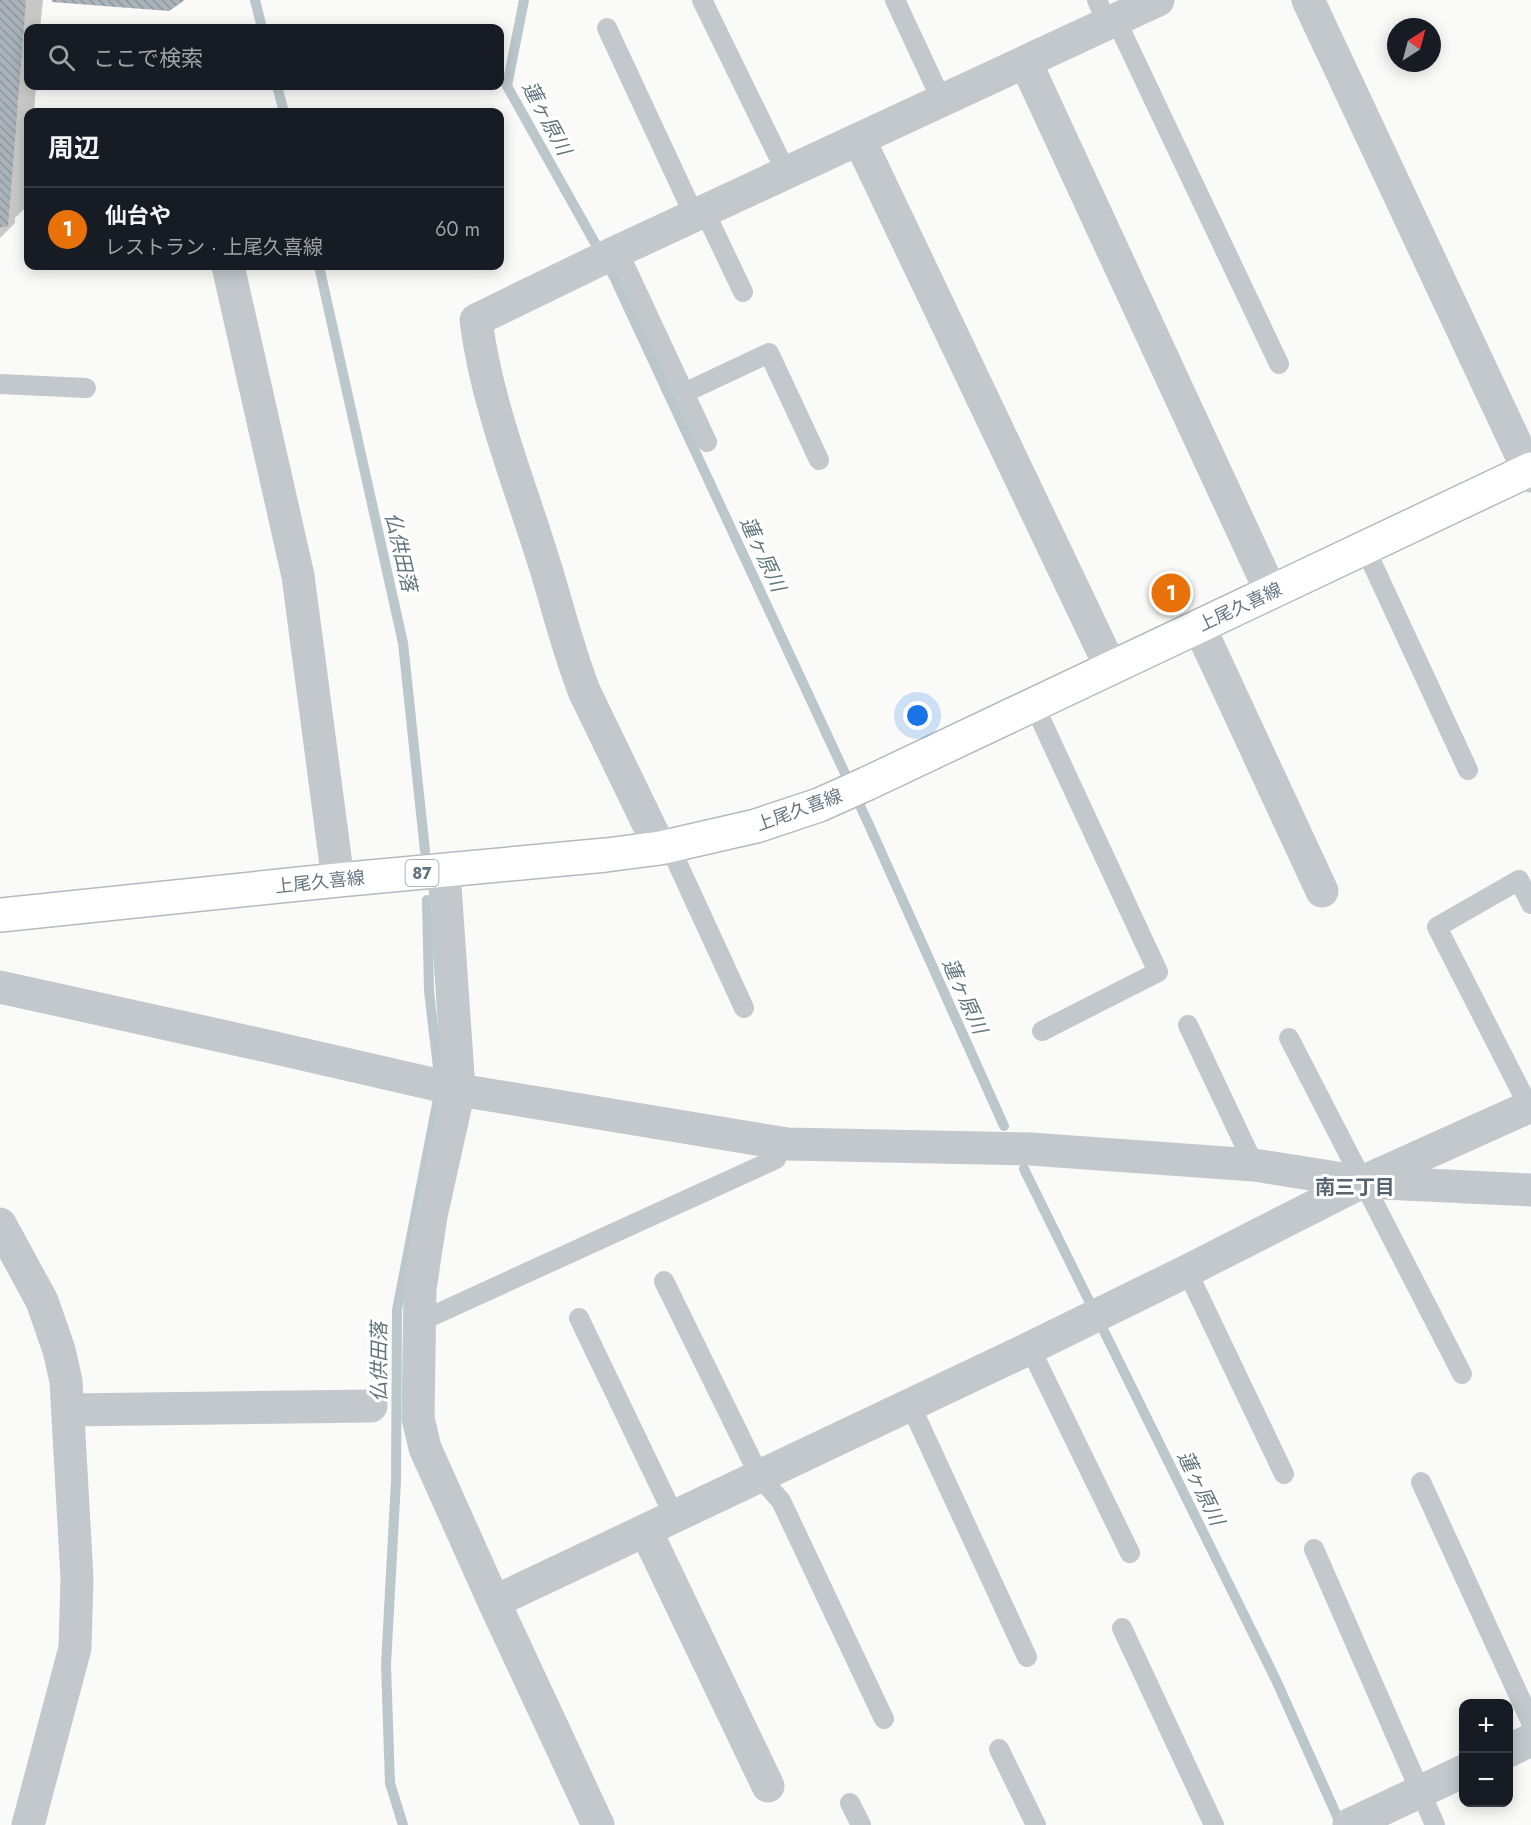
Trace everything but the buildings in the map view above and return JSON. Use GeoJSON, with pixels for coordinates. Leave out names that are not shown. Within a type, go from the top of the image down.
{"type":"FeatureCollection","features":[{"type":"Feature","properties":{"kind":"main road","name":"上尾久喜線"},"geometry":{"type":"LineString","coordinates":[[0,915],[606,855],[664,847],[756,826],[852,790],[1530,472]]}},
{"type":"Feature","properties":{"kind":"street"},"geometry":{"type":"LineString","coordinates":[[664,847],[585,693],[575,667],[558,603],[484,373],[476,320],[618,251],[1026,63],[1107,15],[1158,0]]}},
{"type":"Feature","properties":{"kind":"street"},"geometry":{"type":"LineString","coordinates":[[1308,0],[1530,472]]}},
{"type":"Feature","properties":{"kind":"street"},"geometry":{"type":"LineString","coordinates":[[1026,63],[1271,592]]}},
{"type":"Feature","properties":{"kind":"street"},"geometry":{"type":"LineString","coordinates":[[859,139],[1111,668]]}},
{"type":"Feature","properties":{"kind":"street"},"geometry":{"type":"LineString","coordinates":[[229,270],[298,576],[338,880]]}},
{"type":"Feature","properties":{"kind":"street"},"geometry":{"type":"LineString","coordinates":[[1199,626],[1322,891]]}},
{"type":"Feature","properties":{"kind":"street"},"geometry":{"type":"LineString","coordinates":[[444,871],[446,1087],[420,1289],[418,1418],[421,1434],[494,1602],[598,1825]]}},
{"type":"Feature","properties":{"kind":"street"},"geometry":{"type":"LineString","coordinates":[[0,987],[446,1087],[787,1144],[1030,1149],[1254,1166],[1362,1182],[1531,1190]]}},
{"type":"Feature","properties":{"kind":"street"},"geometry":{"type":"LineString","coordinates":[[494,1602],[760,1478],[1030,1348],[1362,1182],[1530,1107]]}},
{"type":"Feature","properties":{"kind":"street"},"geometry":{"type":"LineString","coordinates":[[0,1224],[42,1301],[59,1350],[66,1381],[77,1578],[75,1648],[28,1825]]}},
{"type":"Feature","properties":{"kind":"street"},"geometry":{"type":"LineString","coordinates":[[68,1410],[371,1406]]}},
{"type":"Feature","properties":{"kind":"street"},"geometry":{"type":"LineString","coordinates":[[660,1524],[768,1786]]}},
{"type":"Feature","properties":{"kind":"street"},"geometry":{"type":"LineString","coordinates":[[1513,1748],[1531,1740]]}},
{"type":"Feature","properties":{"kind":"street"},"geometry":{"type":"LineString","coordinates":[[1349,1825],[1459,1773]]}},
{"type":"Feature","properties":{"kind":"lane"},"geometry":{"type":"LineString","coordinates":[[702,0],[787,174]]}},
{"type":"Feature","properties":{"kind":"lane"},"geometry":{"type":"LineString","coordinates":[[895,0],[942,101]]}},
{"type":"Feature","properties":{"kind":"lane"},"geometry":{"type":"LineString","coordinates":[[1107,15],[1279,364]]}},
{"type":"Feature","properties":{"kind":"lane"},"geometry":{"type":"LineString","coordinates":[[607,28],[700,215],[743,292]]}},
{"type":"Feature","properties":{"kind":"lane"},"geometry":{"type":"LineString","coordinates":[[618,251],[707,442]]}},
{"type":"Feature","properties":{"kind":"lane"},"geometry":{"type":"LineString","coordinates":[[684,393],[769,353],[819,460]]}},
{"type":"Feature","properties":{"kind":"lane"},"geometry":{"type":"LineString","coordinates":[[0,384],[86,388]]}},
{"type":"Feature","properties":{"kind":"lane"},"geometry":{"type":"LineString","coordinates":[[1365,548],[1468,770]]}},
{"type":"Feature","properties":{"kind":"lane"},"geometry":{"type":"LineString","coordinates":[[1034,705],[1158,972],[1042,1031]]}},
{"type":"Feature","properties":{"kind":"lane"},"geometry":{"type":"LineString","coordinates":[[664,847],[744,1008]]}},
{"type":"Feature","properties":{"kind":"lane"},"geometry":{"type":"LineString","coordinates":[[1530,1107],[1437,927],[1519,880],[1531,904]]}},
{"type":"Feature","properties":{"kind":"lane"},"geometry":{"type":"LineString","coordinates":[[1188,1025],[1254,1166]]}},
{"type":"Feature","properties":{"kind":"lane"},"geometry":{"type":"LineString","coordinates":[[1289,1038],[1462,1374]]}},
{"type":"Feature","properties":{"kind":"lane"},"geometry":{"type":"LineString","coordinates":[[419,1322],[776,1159]]}},
{"type":"Feature","properties":{"kind":"lane"},"geometry":{"type":"LineString","coordinates":[[1187,1271],[1284,1474]]}},
{"type":"Feature","properties":{"kind":"lane"},"geometry":{"type":"LineString","coordinates":[[664,1281],[760,1478],[781,1501],[884,1719]]}},
{"type":"Feature","properties":{"kind":"lane"},"geometry":{"type":"LineString","coordinates":[[579,1317],[660,1524]]}},
{"type":"Feature","properties":{"kind":"lane"},"geometry":{"type":"LineString","coordinates":[[1030,1348],[1130,1553]]}},
{"type":"Feature","properties":{"kind":"lane"},"geometry":{"type":"LineString","coordinates":[[910,1404],[1027,1657]]}},
{"type":"Feature","properties":{"kind":"lane"},"geometry":{"type":"LineString","coordinates":[[1421,1482],[1531,1722]]}},
{"type":"Feature","properties":{"kind":"lane"},"geometry":{"type":"LineString","coordinates":[[1314,1550],[1435,1825]]}},
{"type":"Feature","properties":{"kind":"lane"},"geometry":{"type":"LineString","coordinates":[[1122,1628],[1214,1825]]}},
{"type":"Feature","properties":{"kind":"lane"},"geometry":{"type":"LineString","coordinates":[[999,1749],[1036,1825]]}},
{"type":"Feature","properties":{"kind":"lane"},"geometry":{"type":"LineString","coordinates":[[850,1803],[861,1825]]}},
{"type":"Feature","properties":{"kind":"waterway","name":"仏供田落"},"geometry":{"type":"LineString","coordinates":[[255,0],[261,24]]}},
{"type":"Feature","properties":{"kind":"waterway","name":"蓮ヶ原川"},"geometry":{"type":"LineString","coordinates":[[524,0],[507,86],[614,277],[869,825],[1004,1126]]}},
{"type":"Feature","properties":{"kind":"waterway","name":"仏供田落"},"geometry":{"type":"LineString","coordinates":[[278,90],[283,108]]}},
{"type":"Feature","properties":{"kind":"waterway","name":"仏供田落"},"geometry":{"type":"LineString","coordinates":[[320,270],[403,643],[425,851]]}},
{"type":"Feature","properties":{"kind":"waterway","name":"仏供田落"},"geometry":{"type":"LineString","coordinates":[[403,1825],[390,1783],[386,1665],[396,1481],[397,1310],[438,1099],[439,1076],[429,991],[427,900]]}},
{"type":"Feature","properties":{"kind":"waterway","name":"蓮ヶ原川"},"geometry":{"type":"LineString","coordinates":[[1024,1169],[1276,1680],[1341,1825]]}},
{"type":"Feature","properties":{"kind":"place","name":"仙台や"},"geometry":{"type":"Point","coordinates":[1171,593]}},
{"type":"Feature","properties":{"kind":"district","name":"南三丁目"},"geometry":{"type":"Point","coordinates":[1355,1187]}}]}
